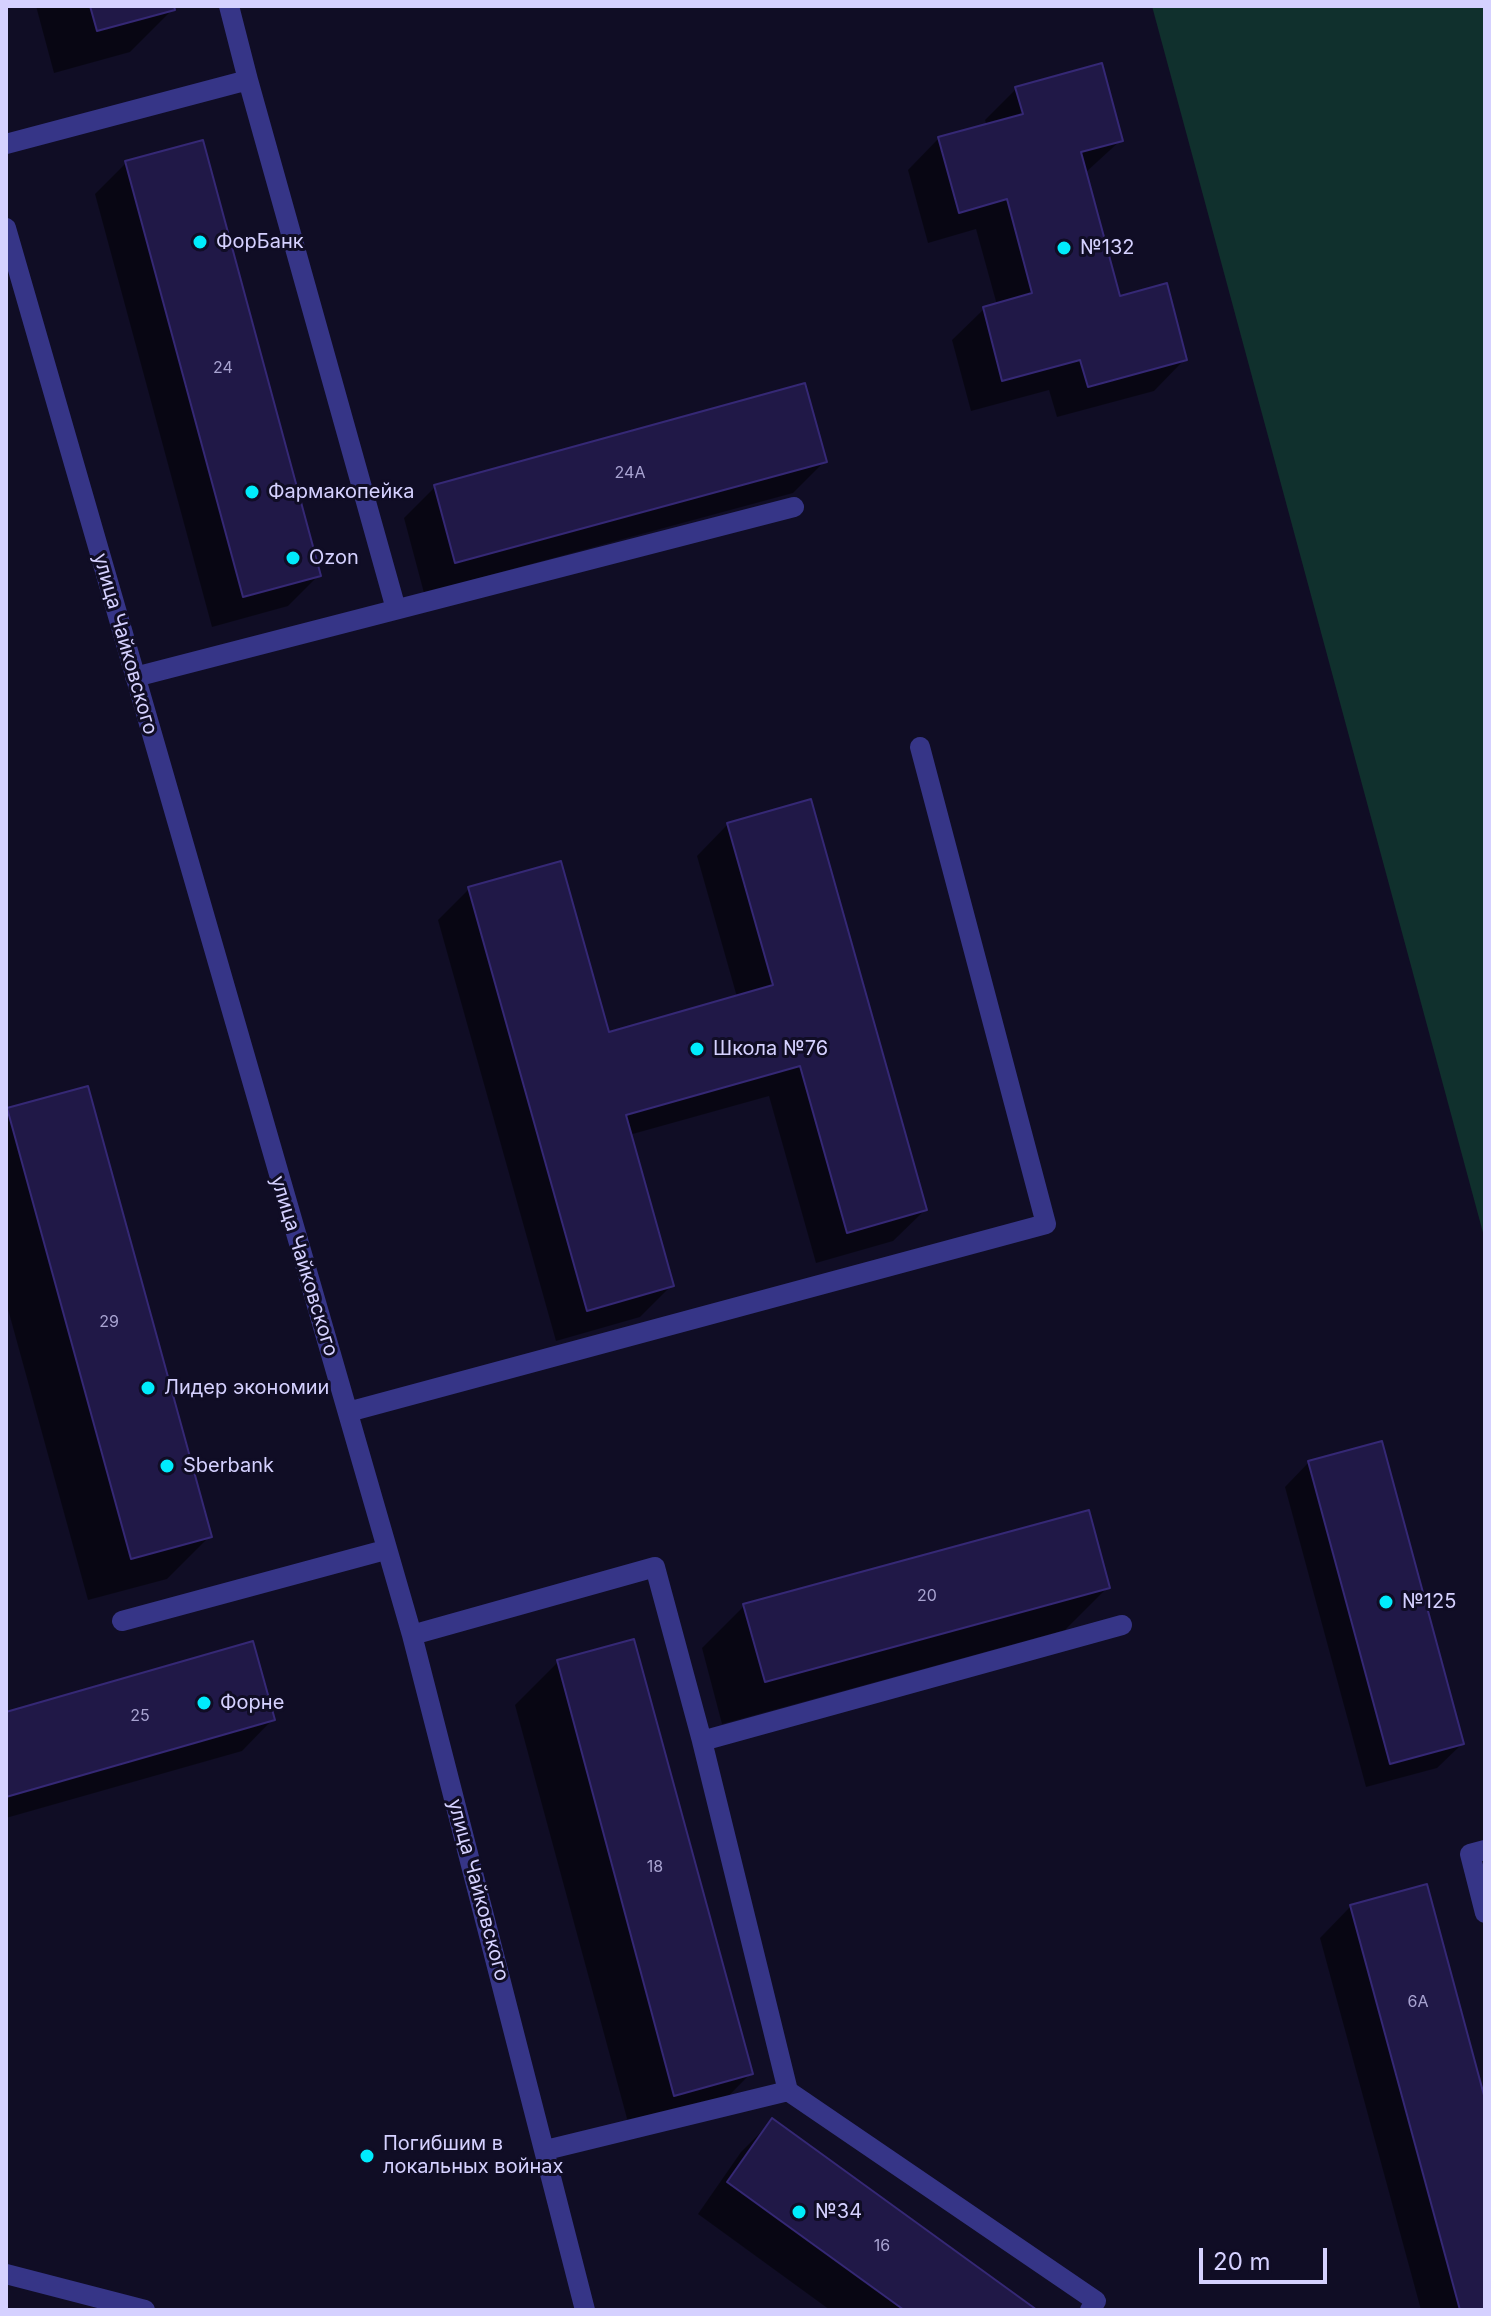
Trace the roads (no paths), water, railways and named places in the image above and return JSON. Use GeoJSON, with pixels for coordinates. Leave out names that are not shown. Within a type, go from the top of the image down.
{"type":"FeatureCollection","features":[{"type":"Feature","properties":{"kind":"street"},"geometry":{"type":"LineString","coordinates":[[229,6],[396,609]]}},
{"type":"Feature","properties":{"kind":"street"},"geometry":{"type":"LineString","coordinates":[[6,144],[248,80]]}},
{"type":"Feature","properties":{"kind":"street","name":"улица Чайковского"},"geometry":{"type":"LineString","coordinates":[[6,228],[412,1635],[585,2310]]}},
{"type":"Feature","properties":{"kind":"street"},"geometry":{"type":"LineString","coordinates":[[135,677],[794,507]]}},
{"type":"Feature","properties":{"kind":"street"},"geometry":{"type":"LineString","coordinates":[[348,1412],[1046,1224],[920,747]]}},
{"type":"Feature","properties":{"kind":"street"},"geometry":{"type":"LineString","coordinates":[[122,1621],[385,1550]]}},
{"type":"Feature","properties":{"kind":"street"},"geometry":{"type":"LineString","coordinates":[[412,1635],[655,1567],[702,1741],[788,2091],[1096,2301],[1090,2310]]}},
{"type":"Feature","properties":{"kind":"street"},"geometry":{"type":"LineString","coordinates":[[702,1741],[1122,1625]]}},
{"type":"Feature","properties":{"kind":"street"},"geometry":{"type":"LineString","coordinates":[[1485,1850],[1470,1854],[1485,1913]]}},
{"type":"Feature","properties":{"kind":"street"},"geometry":{"type":"LineString","coordinates":[[546,2150],[788,2091]]}},
{"type":"Feature","properties":{"kind":"street"},"geometry":{"type":"LineString","coordinates":[[6,2274],[145,2310]]}},
{"type":"Feature","properties":{"kind":"place","name":"ФорБанк"},"geometry":{"type":"Point","coordinates":[200,242]}},
{"type":"Feature","properties":{"kind":"place","name":"№132"},"geometry":{"type":"Point","coordinates":[1064,248]}},
{"type":"Feature","properties":{"kind":"place","name":"Фармакопейка"},"geometry":{"type":"Point","coordinates":[252,492]}},
{"type":"Feature","properties":{"kind":"place","name":"Ozon"},"geometry":{"type":"Point","coordinates":[293,558]}},
{"type":"Feature","properties":{"kind":"place","name":"Школа №76"},"geometry":{"type":"Point","coordinates":[697,1049]}},
{"type":"Feature","properties":{"kind":"place","name":"Лидер экономии"},"geometry":{"type":"Point","coordinates":[148,1388]}},
{"type":"Feature","properties":{"kind":"place","name":"Sberbank"},"geometry":{"type":"Point","coordinates":[167,1466]}},
{"type":"Feature","properties":{"kind":"place","name":"№125"},"geometry":{"type":"Point","coordinates":[1386,1602]}},
{"type":"Feature","properties":{"kind":"place","name":"Форне"},"geometry":{"type":"Point","coordinates":[204,1703]}},
{"type":"Feature","properties":{"kind":"place","name":"Погибшим в локальных войнах"},"geometry":{"type":"Point","coordinates":[367,2156]}},
{"type":"Feature","properties":{"kind":"place","name":"№34"},"geometry":{"type":"Point","coordinates":[799,2212]}}]}
